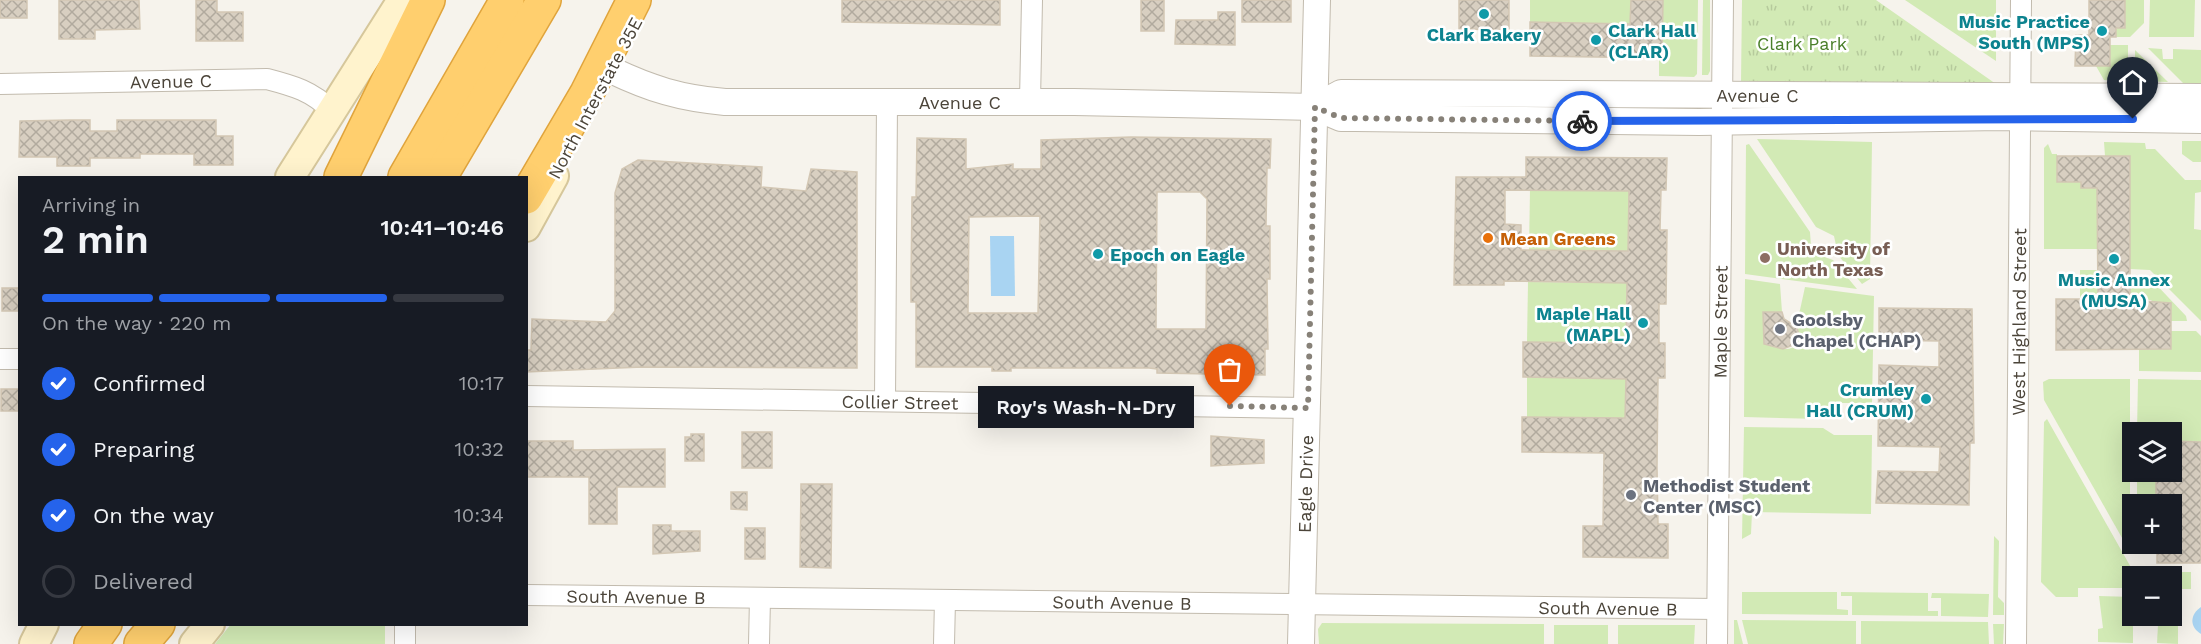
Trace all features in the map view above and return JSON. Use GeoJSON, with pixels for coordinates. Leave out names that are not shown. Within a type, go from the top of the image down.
{"type":"FeatureCollection","features":[{"type":"Feature","properties":{"kind":"highway"},"geometry":{"type":"LineString","coordinates":[[341,176],[428,0]]}},
{"type":"Feature","properties":{"kind":"highway"},"geometry":{"type":"LineString","coordinates":[[406,176],[507,0]]}},
{"type":"Feature","properties":{"kind":"highway"},"geometry":{"type":"LineString","coordinates":[[441,176],[544,0]]}},
{"type":"Feature","properties":{"kind":"highway"},"geometry":{"type":"LineString","coordinates":[[528,193],[587,93],[634,0]]}},
{"type":"Feature","properties":{"kind":"highway"},"geometry":{"type":"LineString","coordinates":[[139,644],[149,626]]}},
{"type":"Feature","properties":{"kind":"highway"},"geometry":{"type":"LineString","coordinates":[[139,644],[156,626]]}},
{"type":"Feature","properties":{"kind":"main road"},"geometry":{"type":"LineString","coordinates":[[291,176],[402,0]]}},
{"type":"Feature","properties":{"kind":"main road","name":"North Interstate 35E"},"geometry":{"type":"LineString","coordinates":[[528,223],[646,0]]}},
{"type":"Feature","properties":{"kind":"main road"},"geometry":{"type":"LineString","coordinates":[[34,644],[43,626]]}},
{"type":"Feature","properties":{"kind":"main road"},"geometry":{"type":"LineString","coordinates":[[194,644],[208,626]]}},
{"type":"Feature","properties":{"kind":"street"},"geometry":{"type":"LineString","coordinates":[[1030,101],[1032,0]]}},
{"type":"Feature","properties":{"kind":"street","name":"Eagle Drive"},"geometry":{"type":"LineString","coordinates":[[1301,644],[1317,0]]}},
{"type":"Feature","properties":{"kind":"street","name":"Maple Street"},"geometry":{"type":"LineString","coordinates":[[1717,644],[1723,0]]}},
{"type":"Feature","properties":{"kind":"street","name":"West Highland Street"},"geometry":{"type":"LineString","coordinates":[[2016,644],[2021,0]]}},
{"type":"Feature","properties":{"kind":"street","name":"Avenue C"},"geometry":{"type":"LineString","coordinates":[[611,69],[648,88],[686,99],[724,102],[1030,101],[1315,107],[1341,118],[1722,122],[2201,97]]}},
{"type":"Feature","properties":{"kind":"street","name":"Avenue C"},"geometry":{"type":"LineString","coordinates":[[0,84],[267,79],[303,88],[319,98],[332,111]]}},
{"type":"Feature","properties":{"kind":"street","name":"Avenue C"},"geometry":{"type":"LineString","coordinates":[[1315,107],[1341,93],[1723,94],[2020,107],[2201,120]]}},
{"type":"Feature","properties":{"kind":"street"},"geometry":{"type":"LineString","coordinates":[[885,401],[887,101]]}},
{"type":"Feature","properties":{"kind":"street"},"geometry":{"type":"LineString","coordinates":[[0,359],[18,359]]}},
{"type":"Feature","properties":{"kind":"street","name":"Collier Street"},"geometry":{"type":"LineString","coordinates":[[528,396],[1308,408]]}},
{"type":"Feature","properties":{"kind":"street","name":"South Avenue B"},"geometry":{"type":"LineString","coordinates":[[528,595],[1717,609]]}},
{"type":"Feature","properties":{"kind":"street"},"geometry":{"type":"LineString","coordinates":[[759,644],[760,598]]}},
{"type":"Feature","properties":{"kind":"street"},"geometry":{"type":"LineString","coordinates":[[945,600],[945,644]]}},
{"type":"Feature","properties":{"kind":"street"},"geometry":{"type":"LineString","coordinates":[[405,626],[405,644]]}},
{"type":"Feature","properties":{"kind":"green space"},"geometry":{"type":"Polygon","coordinates":[[[1530,0],[1631,0],[1630,24],[1530,22],[1530,0]]]}},
{"type":"Feature","properties":{"kind":"green space"},"geometry":{"type":"Polygon","coordinates":[[[1663,0],[1698,0],[1697,74],[1694,77],[1659,76],[1659,58],[1662,57],[1663,0]]]}},
{"type":"Feature","properties":{"kind":"green space"},"geometry":{"type":"Polygon","coordinates":[[[1703,0],[1710,0],[1710,71],[1708,75],[1702,75],[1703,0]]]}},
{"type":"Feature","properties":{"kind":"green space","name":"Clark Park"},"geometry":{"type":"Polygon","coordinates":[[[1742,0],[1876,0],[1996,84],[1747,85],[1741,82],[1742,0]]]}},
{"type":"Feature","properties":{"kind":"green space"},"geometry":{"type":"Polygon","coordinates":[[[1905,0],[1996,0],[1996,61],[1905,0]]]}},
{"type":"Feature","properties":{"kind":"green space"},"geometry":{"type":"Polygon","coordinates":[[[2125,0],[2144,0],[2144,23],[2130,37],[2116,37],[2116,28],[2125,28],[2125,0]]]}},
{"type":"Feature","properties":{"kind":"green space"},"geometry":{"type":"Polygon","coordinates":[[[2150,0],[2195,0],[2194,37],[2149,37],[2150,0]]]}},
{"type":"Feature","properties":{"kind":"green space"},"geometry":{"type":"Polygon","coordinates":[[[2110,45],[2128,45],[2128,82],[2104,80],[2096,66],[2110,66],[2110,45]]]}},
{"type":"Feature","properties":{"kind":"green space"},"geometry":{"type":"Polygon","coordinates":[[[2148,48],[2162,49],[2163,59],[2173,59],[2173,49],[2201,50],[2201,83],[2183,83],[2148,48]]]}},
{"type":"Feature","properties":{"kind":"green space"},"geometry":{"type":"Polygon","coordinates":[[[2135,50],[2168,82],[2135,81],[2135,50]]]}},
{"type":"Feature","properties":{"kind":"green space"},"geometry":{"type":"Polygon","coordinates":[[[1757,139],[1872,142],[1870,279],[1862,284],[1838,255],[1834,236],[1816,227],[1757,139]]]}},
{"type":"Feature","properties":{"kind":"green space"},"geometry":{"type":"Polygon","coordinates":[[[2182,141],[2201,141],[2201,162],[2193,162],[2182,154],[2182,141]]]}},
{"type":"Feature","properties":{"kind":"green space"},"geometry":{"type":"Polygon","coordinates":[[[2104,142],[2145,143],[2146,149],[2155,149],[2185,180],[2201,180],[2201,192],[2195,193],[2194,229],[2201,230],[2201,321],[2150,270],[2130,269],[2130,156],[2105,156],[2104,142]]]}},
{"type":"Feature","properties":{"kind":"green space"},"geometry":{"type":"Polygon","coordinates":[[[1749,144],[1810,232],[1811,246],[1816,254],[1833,260],[1857,289],[1745,274],[1746,145],[1749,144]]]}},
{"type":"Feature","properties":{"kind":"green space"},"geometry":{"type":"Polygon","coordinates":[[[2048,144],[2052,154],[2057,154],[2057,182],[2081,182],[2081,188],[2097,188],[2098,249],[2044,249],[2044,148],[2048,144]]]}},
{"type":"Feature","properties":{"kind":"green space"},"geometry":{"type":"Polygon","coordinates":[[[1530,190],[1629,191],[1628,251],[1529,250],[1530,190]]]}},
{"type":"Feature","properties":{"kind":"green space"},"geometry":{"type":"Polygon","coordinates":[[[2080,270],[2098,270],[2098,299],[2080,299],[2080,270]]]}},
{"type":"Feature","properties":{"kind":"green space"},"geometry":{"type":"Polygon","coordinates":[[[2130,277],[2149,277],[2186,316],[2187,321],[2171,321],[2151,300],[2130,300],[2130,277]]]}},
{"type":"Feature","properties":{"kind":"green space"},"geometry":{"type":"Polygon","coordinates":[[[1745,279],[1780,284],[1782,312],[1763,312],[1765,344],[1783,349],[1790,349],[1797,344],[1799,336],[1794,324],[1805,287],[1874,296],[1872,403],[1841,403],[1821,419],[1744,417],[1745,279]]]}},
{"type":"Feature","properties":{"kind":"green space"},"geometry":{"type":"Polygon","coordinates":[[[1528,282],[1627,283],[1626,343],[1527,342],[1528,282]]]}},
{"type":"Feature","properties":{"kind":"green space"},"geometry":{"type":"Polygon","coordinates":[[[2171,331],[2196,331],[2201,336],[2201,372],[2139,371],[2139,350],[2170,349],[2171,331]]]}},
{"type":"Feature","properties":{"kind":"green space"},"geometry":{"type":"Polygon","coordinates":[[[1527,377],[1626,379],[1625,418],[1527,417],[1527,377]]]}},
{"type":"Feature","properties":{"kind":"green space"},"geometry":{"type":"Polygon","coordinates":[[[2049,379],[2130,379],[2130,422],[2122,422],[2122,482],[2130,482],[2130,494],[2122,494],[2122,538],[2044,400],[2043,382],[2049,379]]]}},
{"type":"Feature","properties":{"kind":"green space"},"geometry":{"type":"Polygon","coordinates":[[[2138,379],[2201,380],[2201,442],[2182,441],[2182,422],[2137,422],[2138,379]]]}},
{"type":"Feature","properties":{"kind":"green space"},"geometry":{"type":"Polygon","coordinates":[[[2047,419],[2130,566],[2122,566],[2122,588],[2078,588],[2078,597],[2056,597],[2041,582],[2044,422],[2047,419]]]}},
{"type":"Feature","properties":{"kind":"green space"},"geometry":{"type":"Polygon","coordinates":[[[1744,427],[1823,428],[1834,435],[1872,435],[1871,514],[1752,512],[1751,534],[1742,539],[1744,427]]]}},
{"type":"Feature","properties":{"kind":"green space"},"geometry":{"type":"Polygon","coordinates":[[[2137,482],[2156,482],[2156,494],[2137,494],[2137,482]]]}},
{"type":"Feature","properties":{"kind":"green space"},"geometry":{"type":"Polygon","coordinates":[[[1994,536],[1999,541],[1998,597],[2004,603],[2004,615],[1993,615],[1994,536]]]}},
{"type":"Feature","properties":{"kind":"green space"},"geometry":{"type":"Polygon","coordinates":[[[2182,572],[2191,572],[2191,589],[2182,589],[2182,572]]]}},
{"type":"Feature","properties":{"kind":"green space"},"geometry":{"type":"Polygon","coordinates":[[[1742,592],[1837,592],[1837,609],[1848,610],[1848,615],[1742,614],[1742,592]]]}},
{"type":"Feature","properties":{"kind":"green space"},"geometry":{"type":"Polygon","coordinates":[[[1841,592],[1928,593],[1928,611],[1938,611],[1938,616],[1852,615],[1852,596],[1841,596],[1841,592]]]}},
{"type":"Feature","properties":{"kind":"green space"},"geometry":{"type":"Polygon","coordinates":[[[1932,593],[1989,594],[1988,617],[1941,616],[1941,598],[1931,598],[1932,593]]]}},
{"type":"Feature","properties":{"kind":"green space"},"geometry":{"type":"Polygon","coordinates":[[[2099,596],[2122,597],[2122,626],[2133,626],[2133,643],[2098,642],[2098,629],[2103,628],[2099,596]]]}},
{"type":"Feature","properties":{"kind":"green space"},"geometry":{"type":"Polygon","coordinates":[[[1734,620],[1737,620],[1743,644],[1734,644],[1734,620]]]}},
{"type":"Feature","properties":{"kind":"green space"},"geometry":{"type":"Polygon","coordinates":[[[1742,620],[1856,621],[1856,644],[1748,644],[1742,620]]]}},
{"type":"Feature","properties":{"kind":"green space"},"geometry":{"type":"Polygon","coordinates":[[[1861,621],[1988,622],[1989,644],[1861,644],[1861,621]]]}},
{"type":"Feature","properties":{"kind":"green space"},"geometry":{"type":"Polygon","coordinates":[[[1322,623],[1544,624],[1544,644],[1319,644],[1318,629],[1322,623]]]}},
{"type":"Feature","properties":{"kind":"green space"},"geometry":{"type":"Polygon","coordinates":[[[1993,624],[2004,624],[2003,644],[1994,644],[1993,624]]]}},
{"type":"Feature","properties":{"kind":"green space"},"geometry":{"type":"Polygon","coordinates":[[[1554,625],[1608,625],[1608,644],[1554,644],[1554,625]]]}},
{"type":"Feature","properties":{"kind":"green space"},"geometry":{"type":"Polygon","coordinates":[[[1618,625],[1695,625],[1694,644],[1618,644],[1618,625]]]}},
{"type":"Feature","properties":{"kind":"green space"},"geometry":{"type":"Polygon","coordinates":[[[229,626],[385,626],[385,644],[215,644],[229,626]]]}},
{"type":"Feature","properties":{"kind":"green space"},"geometry":{"type":"Polygon","coordinates":[[[2158,626],[2178,626],[2178,644],[2157,643],[2158,626]]]}},
{"type":"Feature","properties":{"kind":"water"},"geometry":{"type":"Polygon","coordinates":[[[990,236],[1014,236],[1015,296],[991,296],[990,236]]]}},
{"type":"Feature","properties":{"kind":"water"},"geometry":{"type":"Polygon","coordinates":[[[2201,607],[2201,634],[2194,628],[2192,620],[2201,607]]]}},
{"type":"Feature","properties":{"kind":"building"},"geometry":{"type":"Polygon","coordinates":[[[0,0],[27,0],[27,18],[0,18],[0,0]]]}},
{"type":"Feature","properties":{"kind":"building"},"geometry":{"type":"Polygon","coordinates":[[[59,0],[139,0],[140,29],[95,30],[95,39],[59,39],[59,0]]]}},
{"type":"Feature","properties":{"kind":"building"},"geometry":{"type":"Polygon","coordinates":[[[196,0],[217,0],[217,12],[243,12],[243,41],[196,41],[196,0]]]}},
{"type":"Feature","properties":{"kind":"building"},"geometry":{"type":"Polygon","coordinates":[[[842,0],[1000,0],[1000,25],[842,22],[842,0]]]}},
{"type":"Feature","properties":{"kind":"building"},"geometry":{"type":"Polygon","coordinates":[[[1141,0],[1164,0],[1164,31],[1141,31],[1141,0]]]}},
{"type":"Feature","properties":{"kind":"building"},"geometry":{"type":"Polygon","coordinates":[[[1242,0],[1291,0],[1291,22],[1242,22],[1242,0]]]}},
{"type":"Feature","properties":{"kind":"building","name":"Clark Bakery"},"geometry":{"type":"Polygon","coordinates":[[[1459,0],[1509,0],[1509,30],[1459,29],[1459,0]]]}},
{"type":"Feature","properties":{"kind":"building","name":"Clark Hall (CLAR)"},"geometry":{"type":"Polygon","coordinates":[[[1631,0],[1663,0],[1662,58],[1530,56],[1530,22],[1630,24],[1631,0]]]}},
{"type":"Feature","properties":{"kind":"building","name":"Music Practice South (MPS)"},"geometry":{"type":"Polygon","coordinates":[[[2089,0],[2125,0],[2125,28],[2116,28],[2116,37],[2110,37],[2110,66],[2075,66],[2076,35],[2089,35],[2089,0]]]}},
{"type":"Feature","properties":{"kind":"building"},"geometry":{"type":"Polygon","coordinates":[[[1218,12],[1235,12],[1235,45],[1175,44],[1176,20],[1218,20],[1218,12]]]}},
{"type":"Feature","properties":{"kind":"building"},"geometry":{"type":"Polygon","coordinates":[[[90,120],[90,131],[117,131],[117,120],[216,120],[216,136],[233,136],[233,165],[194,165],[194,154],[140,154],[140,158],[90,158],[90,166],[57,166],[57,157],[19,157],[20,121],[90,120]]]}},
{"type":"Feature","properties":{"kind":"building","name":"Epoch on Eagle"},"geometry":{"type":"Polygon","coordinates":[[[1131,137],[1271,139],[1270,168],[1267,168],[1266,226],[1270,226],[1270,279],[1267,279],[1268,349],[1265,349],[1265,375],[1157,373],[1157,369],[1149,368],[1011,368],[1011,371],[992,371],[992,367],[916,367],[916,302],[911,302],[911,282],[912,197],[916,197],[917,138],[966,139],[966,169],[1013,164],[1013,169],[1041,169],[1041,140],[1131,137]],[[1157,192],[1156,329],[1206,329],[1207,199],[1200,192],[1157,192]],[[1040,216],[969,217],[968,313],[1038,313],[1040,216]]]}},
{"type":"Feature","properties":{"kind":"building","name":"Music Annex (MUSA)"},"geometry":{"type":"Polygon","coordinates":[[[2057,156],[2130,156],[2130,300],[2171,303],[2171,349],[2056,350],[2056,299],[2098,299],[2097,188],[2081,188],[2081,182],[2057,182],[2057,156]]]}},
{"type":"Feature","properties":{"kind":"building","name":"Maple Hall (MAPL)"},"geometry":{"type":"Polygon","coordinates":[[[1526,157],[1667,158],[1666,190],[1661,190],[1660,230],[1667,230],[1666,304],[1659,304],[1659,343],[1665,343],[1665,378],[1658,378],[1657,467],[1658,524],[1668,524],[1668,558],[1583,557],[1583,526],[1603,526],[1604,453],[1522,452],[1522,417],[1625,418],[1626,379],[1523,377],[1523,342],[1626,343],[1627,283],[1504,281],[1504,285],[1454,285],[1456,177],[1526,177],[1526,157]],[[1505,190],[1505,224],[1521,225],[1521,250],[1628,251],[1629,191],[1505,190]]]}},
{"type":"Feature","properties":{"kind":"building"},"geometry":{"type":"Polygon","coordinates":[[[638,160],[762,167],[761,187],[806,191],[811,169],[857,172],[857,368],[642,367],[528,372],[532,319],[606,322],[615,311],[615,193],[622,169],[638,160]]]}},
{"type":"Feature","properties":{"kind":"building"},"geometry":{"type":"Polygon","coordinates":[[[2,288],[18,288],[18,311],[2,311],[2,288]]]}},
{"type":"Feature","properties":{"kind":"building","name":"Crumley Hall (CRUM)"},"geometry":{"type":"Polygon","coordinates":[[[1879,308],[1972,309],[1974,443],[1970,443],[1969,505],[1876,503],[1878,471],[1939,472],[1940,447],[1878,446],[1879,365],[1939,367],[1939,341],[1879,340],[1879,308]]]}},
{"type":"Feature","properties":{"kind":"building","name":"Goolsby Chapel (CHAP)"},"geometry":{"type":"Polygon","coordinates":[[[1763,312],[1782,312],[1784,319],[1797,327],[1799,336],[1796,344],[1783,349],[1764,344],[1763,312]]]}},
{"type":"Feature","properties":{"kind":"building"},"geometry":{"type":"Polygon","coordinates":[[[1,389],[18,389],[18,411],[1,411],[1,389]]]}},
{"type":"Feature","properties":{"kind":"building"},"geometry":{"type":"Polygon","coordinates":[[[742,432],[772,432],[772,468],[742,468],[742,432]]]}},
{"type":"Feature","properties":{"kind":"building"},"geometry":{"type":"Polygon","coordinates":[[[691,434],[704,434],[704,461],[685,461],[685,437],[691,437],[691,434]]]}},
{"type":"Feature","properties":{"kind":"building"},"geometry":{"type":"Polygon","coordinates":[[[1211,436],[1264,440],[1264,463],[1211,466],[1211,436]]]}},
{"type":"Feature","properties":{"kind":"building"},"geometry":{"type":"Polygon","coordinates":[[[528,441],[573,441],[573,450],[665,449],[665,487],[617,487],[617,524],[589,524],[589,477],[528,477],[528,441]]]}},
{"type":"Feature","properties":{"kind":"building"},"geometry":{"type":"Polygon","coordinates":[[[2182,441],[2201,442],[2201,563],[2157,563],[2157,554],[2182,554],[2182,494],[2156,494],[2156,482],[2182,482],[2182,441]]]}},
{"type":"Feature","properties":{"kind":"building"},"geometry":{"type":"Polygon","coordinates":[[[801,484],[832,484],[831,568],[800,567],[801,484]]]}},
{"type":"Feature","properties":{"kind":"building"},"geometry":{"type":"Polygon","coordinates":[[[731,492],[747,492],[747,510],[731,509],[731,492]]]}},
{"type":"Feature","properties":{"kind":"building"},"geometry":{"type":"Polygon","coordinates":[[[653,525],[671,525],[671,531],[700,531],[700,551],[653,554],[653,525]]]}},
{"type":"Feature","properties":{"kind":"building"},"geometry":{"type":"Polygon","coordinates":[[[745,528],[765,528],[765,559],[745,559],[745,528]]]}},
{"type":"Feature","properties":{"kind":"way so far"},"geometry":{"type":"LineString","coordinates":[[1230,406],[1308,408],[1315,107],[1341,118],[1582,121]]}},
{"type":"Feature","properties":{"kind":"place","name":"Clark Bakery"},"geometry":{"type":"Point","coordinates":[1484,14]}},
{"type":"Feature","properties":{"kind":"place","name":"Music Practice South (MPS)"},"geometry":{"type":"Point","coordinates":[2102,31]}},
{"type":"Feature","properties":{"kind":"place","name":"Clark Hall (CLAR)"},"geometry":{"type":"Point","coordinates":[1596,40]}},
{"type":"Feature","properties":{"kind":"place","name":"Mean Greens"},"geometry":{"type":"Point","coordinates":[1488,238]}},
{"type":"Feature","properties":{"kind":"place","name":"Epoch on Eagle"},"geometry":{"type":"Point","coordinates":[1098,254]}},
{"type":"Feature","properties":{"kind":"place","name":"University of North Texas"},"geometry":{"type":"Point","coordinates":[1765,258]}},
{"type":"Feature","properties":{"kind":"place","name":"Music Annex (MUSA)"},"geometry":{"type":"Point","coordinates":[2114,259]}},
{"type":"Feature","properties":{"kind":"place","name":"Maple Hall (MAPL)"},"geometry":{"type":"Point","coordinates":[1643,323]}},
{"type":"Feature","properties":{"kind":"place","name":"Goolsby Chapel (CHAP)"},"geometry":{"type":"Point","coordinates":[1780,329]}},
{"type":"Feature","properties":{"kind":"place","name":"Crumley Hall (CRUM)"},"geometry":{"type":"Point","coordinates":[1926,399]}},
{"type":"Feature","properties":{"kind":"place","name":"Roy's Wash-N-Dry"},"geometry":{"type":"Point","coordinates":[1230,406]}},
{"type":"Feature","properties":{"kind":"place","name":"Methodist Student Center (MSC)"},"geometry":{"type":"Point","coordinates":[1631,495]}},
{"type":"Feature","properties":{"kind":"route"},"geometry":{"type":"LineString","coordinates":[[1582,121],[1722,122],[1999,117],[2133,119]]}}]}
